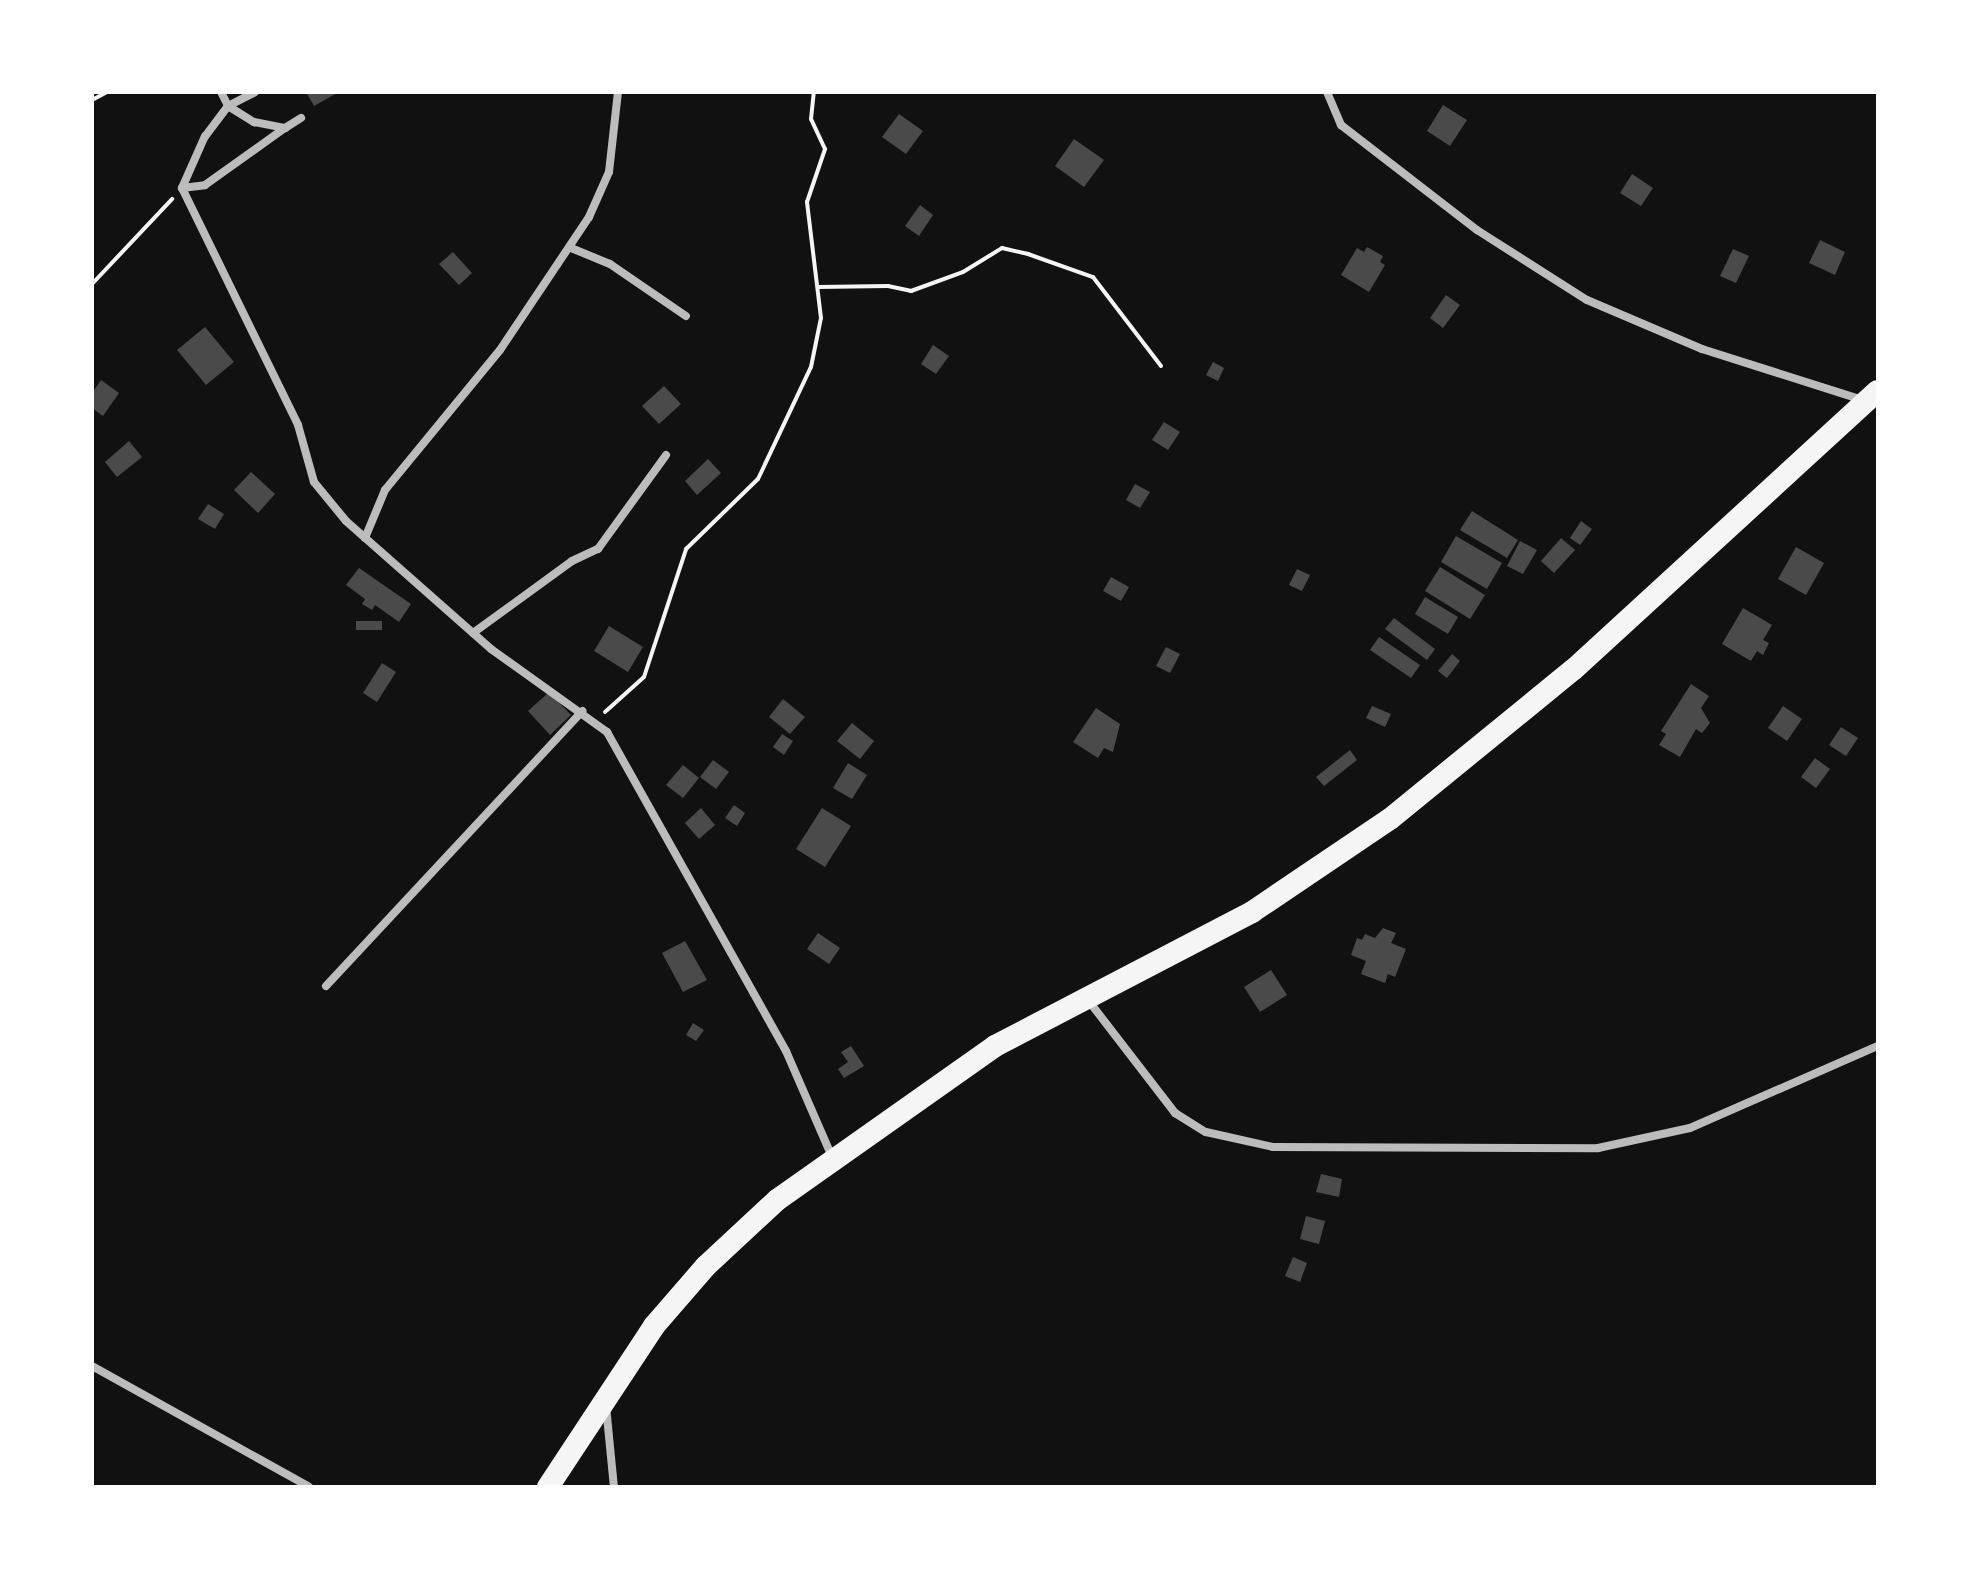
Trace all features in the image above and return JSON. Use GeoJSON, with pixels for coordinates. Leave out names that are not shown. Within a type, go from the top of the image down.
{"type":"FeatureCollection","features":[{"type":"Feature","properties":{"kind":"highway"},"geometry":{"type":"LineString","coordinates":[[548,1487],[605,1396],[706,1266],[744,1227],[833,1158],[959,1069],[1085,997],[1274,899],[1428,791],[1617,631],[1873,396]]}},
{"type":"Feature","properties":{"kind":"street"},"geometry":{"type":"LineString","coordinates":[[221,92],[228,106],[254,122],[285,128]]}},
{"type":"Feature","properties":{"kind":"street"},"geometry":{"type":"LineString","coordinates":[[255,92],[228,106],[205,136],[182,188],[298,425],[314,482],[365,538],[473,633],[582,711],[620,750],[786,1051],[833,1158]]}},
{"type":"Feature","properties":{"kind":"street"},"geometry":{"type":"LineString","coordinates":[[365,538],[394,477],[500,350],[571,248],[609,172],[618,92]]}},
{"type":"Feature","properties":{"kind":"street"},"geometry":{"type":"LineString","coordinates":[[1327,92],[1335,119],[1350,133],[1489,239],[1587,300],[1702,349],[1873,396]]}},
{"type":"Feature","properties":{"kind":"street"},"geometry":{"type":"LineString","coordinates":[[182,188],[205,185],[301,118]]}},
{"type":"Feature","properties":{"kind":"street"},"geometry":{"type":"LineString","coordinates":[[571,248],[610,264],[686,316]]}},
{"type":"Feature","properties":{"kind":"street"},"geometry":{"type":"LineString","coordinates":[[473,633],[572,561],[598,549],[666,455]]}},
{"type":"Feature","properties":{"kind":"street"},"geometry":{"type":"LineString","coordinates":[[326,986],[582,711]]}},
{"type":"Feature","properties":{"kind":"street"},"geometry":{"type":"LineString","coordinates":[[1085,997],[1175,1113],[1206,1132],[1273,1147],[1598,1148],[1690,1128],[1878,1046]]}},
{"type":"Feature","properties":{"kind":"street"},"geometry":{"type":"LineString","coordinates":[[92,1366],[309,1487]]}},
{"type":"Feature","properties":{"kind":"street"},"geometry":{"type":"LineString","coordinates":[[605,1396],[614,1487]]}},
{"type":"Feature","properties":{"kind":"path"},"geometry":{"type":"LineString","coordinates":[[92,100],[107,92]]}},
{"type":"Feature","properties":{"kind":"path"},"geometry":{"type":"LineString","coordinates":[[594,722],[644,677],[686,549],[746,493],[782,436],[819,343],[818,287],[807,202],[825,149],[811,119],[814,92]]}},
{"type":"Feature","properties":{"kind":"path"},"geometry":{"type":"LineString","coordinates":[[92,284],[182,188]]}},
{"type":"Feature","properties":{"kind":"path"},"geometry":{"type":"LineString","coordinates":[[818,287],[888,286],[911,291],[963,272],[1002,248],[1093,277],[1161,366]]}},
{"type":"Feature","properties":{"kind":"building"},"geometry":{"type":"Polygon","coordinates":[[[306,92],[339,92],[314,106],[306,92]]]}},
{"type":"Feature","properties":{"kind":"building"},"geometry":{"type":"Polygon","coordinates":[[[1443,105],[1467,120],[1450,146],[1427,131],[1443,105]]]}},
{"type":"Feature","properties":{"kind":"building"},"geometry":{"type":"Polygon","coordinates":[[[899,114],[923,131],[906,154],[882,137],[899,114]]]}},
{"type":"Feature","properties":{"kind":"building"},"geometry":{"type":"Polygon","coordinates":[[[1074,139],[1104,160],[1084,187],[1055,166],[1074,139]]]}},
{"type":"Feature","properties":{"kind":"building"},"geometry":{"type":"Polygon","coordinates":[[[1632,174],[1653,188],[1641,206],[1620,193],[1632,174]]]}},
{"type":"Feature","properties":{"kind":"building"},"geometry":{"type":"Polygon","coordinates":[[[920,205],[933,215],[919,236],[905,226],[920,205]]]}},
{"type":"Feature","properties":{"kind":"building"},"geometry":{"type":"Polygon","coordinates":[[[1820,240],[1845,252],[1835,275],[1809,263],[1820,240]]]}},
{"type":"Feature","properties":{"kind":"building"},"geometry":{"type":"Polygon","coordinates":[[[1367,247],[1383,256],[1380,262],[1385,265],[1369,292],[1341,275],[1357,248],[1364,252],[1367,247]]]}},
{"type":"Feature","properties":{"kind":"building"},"geometry":{"type":"Polygon","coordinates":[[[1733,249],[1749,256],[1736,283],[1720,276],[1733,249]]]}},
{"type":"Feature","properties":{"kind":"building"},"geometry":{"type":"Polygon","coordinates":[[[453,252],[472,273],[459,285],[439,264],[453,252]]]}},
{"type":"Feature","properties":{"kind":"building"},"geometry":{"type":"Polygon","coordinates":[[[1446,295],[1460,305],[1443,328],[1430,318],[1446,295]]]}},
{"type":"Feature","properties":{"kind":"building"},"geometry":{"type":"Polygon","coordinates":[[[205,327],[234,362],[206,385],[177,350],[205,327]]]}},
{"type":"Feature","properties":{"kind":"building"},"geometry":{"type":"Polygon","coordinates":[[[933,345],[949,356],[936,374],[921,364],[933,345]]]}},
{"type":"Feature","properties":{"kind":"building"},"geometry":{"type":"Polygon","coordinates":[[[1213,362],[1224,368],[1218,381],[1206,375],[1213,362]]]}},
{"type":"Feature","properties":{"kind":"building"},"geometry":{"type":"Polygon","coordinates":[[[101,380],[119,393],[103,416],[92,408],[92,393],[101,380]]]}},
{"type":"Feature","properties":{"kind":"building"},"geometry":{"type":"Polygon","coordinates":[[[664,386],[681,404],[659,424],[642,406],[664,386]]]}},
{"type":"Feature","properties":{"kind":"building"},"geometry":{"type":"Polygon","coordinates":[[[1164,422],[1180,432],[1168,450],[1152,440],[1164,422]]]}},
{"type":"Feature","properties":{"kind":"building"},"geometry":{"type":"Polygon","coordinates":[[[129,441],[142,457],[117,477],[105,462],[129,441]]]}},
{"type":"Feature","properties":{"kind":"building"},"geometry":{"type":"Polygon","coordinates":[[[708,459],[721,473],[697,495],[685,481],[708,459]]]}},
{"type":"Feature","properties":{"kind":"building"},"geometry":{"type":"Polygon","coordinates":[[[251,472],[275,494],[258,513],[234,490],[251,472]]]}},
{"type":"Feature","properties":{"kind":"building"},"geometry":{"type":"Polygon","coordinates":[[[1135,484],[1150,492],[1140,508],[1126,500],[1135,484]]]}},
{"type":"Feature","properties":{"kind":"building"},"geometry":{"type":"Polygon","coordinates":[[[208,504],[224,514],[215,529],[198,519],[208,504]]]}},
{"type":"Feature","properties":{"kind":"building"},"geometry":{"type":"Polygon","coordinates":[[[1472,511],[1518,540],[1507,558],[1460,530],[1472,511]]]}},
{"type":"Feature","properties":{"kind":"building"},"geometry":{"type":"Polygon","coordinates":[[[1581,521],[1592,529],[1580,545],[1570,538],[1581,521]]]}},
{"type":"Feature","properties":{"kind":"building"},"geometry":{"type":"Polygon","coordinates":[[[1456,536],[1502,563],[1487,589],[1441,562],[1456,536]]]}},
{"type":"Feature","properties":{"kind":"building"},"geometry":{"type":"Polygon","coordinates":[[[1561,538],[1575,550],[1554,573],[1541,561],[1561,538]]]}},
{"type":"Feature","properties":{"kind":"building"},"geometry":{"type":"Polygon","coordinates":[[[1520,541],[1537,550],[1523,574],[1507,566],[1520,541]]]}},
{"type":"Feature","properties":{"kind":"building"},"geometry":{"type":"Polygon","coordinates":[[[1796,547],[1824,563],[1806,595],[1778,579],[1796,547]]]}},
{"type":"Feature","properties":{"kind":"building"},"geometry":{"type":"Polygon","coordinates":[[[1440,567],[1485,595],[1470,619],[1425,591],[1440,567]]]}},
{"type":"Feature","properties":{"kind":"building"},"geometry":{"type":"Polygon","coordinates":[[[359,568],[411,604],[399,622],[375,605],[372,610],[362,604],[365,599],[346,585],[359,568]]]}},
{"type":"Feature","properties":{"kind":"building"},"geometry":{"type":"Polygon","coordinates":[[[1297,569],[1310,575],[1302,591],[1289,585],[1297,569]]]}},
{"type":"Feature","properties":{"kind":"building"},"geometry":{"type":"Polygon","coordinates":[[[1111,577],[1129,587],[1121,601],[1103,591],[1111,577]]]}},
{"type":"Feature","properties":{"kind":"building"},"geometry":{"type":"Polygon","coordinates":[[[1425,597],[1458,617],[1448,634],[1415,614],[1425,597]]]}},
{"type":"Feature","properties":{"kind":"building"},"geometry":{"type":"Polygon","coordinates":[[[1743,608],[1772,625],[1763,640],[1769,643],[1763,655],[1757,651],[1751,661],[1722,644],[1743,608]]]}},
{"type":"Feature","properties":{"kind":"building"},"geometry":{"type":"Polygon","coordinates":[[[1394,618],[1435,649],[1427,660],[1385,629],[1394,618]]]}},
{"type":"Feature","properties":{"kind":"building"},"geometry":{"type":"Polygon","coordinates":[[[356,621],[382,621],[382,630],[356,630],[356,621]]]}},
{"type":"Feature","properties":{"kind":"building"},"geometry":{"type":"Polygon","coordinates":[[[609,626],[643,647],[628,672],[594,651],[609,626]]]}},
{"type":"Feature","properties":{"kind":"building"},"geometry":{"type":"Polygon","coordinates":[[[1379,637],[1420,665],[1411,678],[1370,650],[1379,637]]]}},
{"type":"Feature","properties":{"kind":"building"},"geometry":{"type":"Polygon","coordinates":[[[1166,647],[1180,654],[1170,673],[1156,666],[1166,647]]]}},
{"type":"Feature","properties":{"kind":"building"},"geometry":{"type":"Polygon","coordinates":[[[1452,654],[1460,661],[1447,678],[1438,671],[1452,654]]]}},
{"type":"Feature","properties":{"kind":"building"},"geometry":{"type":"Polygon","coordinates":[[[382,663],[396,672],[377,702],[363,693],[382,663]]]}},
{"type":"Feature","properties":{"kind":"building"},"geometry":{"type":"Polygon","coordinates":[[[1691,684],[1709,696],[1701,708],[1710,723],[1702,733],[1696,729],[1680,757],[1659,745],[1666,734],[1661,731],[1691,684]]]}},
{"type":"Feature","properties":{"kind":"building"},"geometry":{"type":"Polygon","coordinates":[[[549,692],[571,715],[550,735],[528,711],[549,692]]]}},
{"type":"Feature","properties":{"kind":"building"},"geometry":{"type":"Polygon","coordinates":[[[783,699],[805,717],[790,734],[769,717],[783,699]]]}},
{"type":"Feature","properties":{"kind":"building"},"geometry":{"type":"Polygon","coordinates":[[[1372,706],[1391,714],[1385,727],[1366,718],[1372,706]]]}},
{"type":"Feature","properties":{"kind":"building"},"geometry":{"type":"Polygon","coordinates":[[[1783,706],[1802,719],[1787,741],[1768,728],[1783,706]]]}},
{"type":"Feature","properties":{"kind":"building"},"geometry":{"type":"Polygon","coordinates":[[[1096,708],[1120,724],[1113,752],[1104,748],[1098,758],[1073,742],[1096,708]]]}},
{"type":"Feature","properties":{"kind":"building"},"geometry":{"type":"Polygon","coordinates":[[[852,723],[874,741],[860,759],[837,741],[852,723]]]}},
{"type":"Feature","properties":{"kind":"building"},"geometry":{"type":"Polygon","coordinates":[[[1841,727],[1858,738],[1846,756],[1829,745],[1841,727]]]}},
{"type":"Feature","properties":{"kind":"building"},"geometry":{"type":"Polygon","coordinates":[[[782,734],[793,741],[784,755],[773,747],[782,734]]]}},
{"type":"Feature","properties":{"kind":"building"},"geometry":{"type":"Polygon","coordinates":[[[1350,750],[1357,760],[1324,786],[1316,777],[1350,750]]]}},
{"type":"Feature","properties":{"kind":"building"},"geometry":{"type":"Polygon","coordinates":[[[1815,758],[1830,769],[1816,788],[1801,777],[1815,758]]]}},
{"type":"Feature","properties":{"kind":"building"},"geometry":{"type":"Polygon","coordinates":[[[713,760],[729,772],[716,789],[700,777],[713,760]]]}},
{"type":"Feature","properties":{"kind":"building"},"geometry":{"type":"Polygon","coordinates":[[[848,763],[867,775],[852,799],[833,788],[848,763]]]}},
{"type":"Feature","properties":{"kind":"building"},"geometry":{"type":"Polygon","coordinates":[[[683,765],[699,778],[683,798],[666,785],[683,765]]]}},
{"type":"Feature","properties":{"kind":"building"},"geometry":{"type":"Polygon","coordinates":[[[734,805],[745,813],[737,826],[725,818],[734,805]]]}},
{"type":"Feature","properties":{"kind":"building"},"geometry":{"type":"Polygon","coordinates":[[[701,808],[715,825],[699,839],[685,823],[701,808]]]}},
{"type":"Feature","properties":{"kind":"building"},"geometry":{"type":"Polygon","coordinates":[[[822,808],[851,826],[825,867],[796,849],[822,808]]]}},
{"type":"Feature","properties":{"kind":"building"},"geometry":{"type":"Polygon","coordinates":[[[1383,928],[1396,933],[1391,943],[1406,949],[1395,977],[1388,974],[1385,983],[1361,974],[1366,961],[1351,955],[1357,938],[1362,940],[1365,934],[1375,938],[1383,928]]]}},
{"type":"Feature","properties":{"kind":"building"},"geometry":{"type":"Polygon","coordinates":[[[818,933],[840,948],[829,964],[807,949],[818,933]]]}},
{"type":"Feature","properties":{"kind":"building"},"geometry":{"type":"Polygon","coordinates":[[[685,941],[707,980],[683,992],[662,953],[685,941]]]}},
{"type":"Feature","properties":{"kind":"building"},"geometry":{"type":"Polygon","coordinates":[[[1271,970],[1287,995],[1260,1012],[1244,987],[1271,970]]]}},
{"type":"Feature","properties":{"kind":"building"},"geometry":{"type":"Polygon","coordinates":[[[693,1023],[704,1030],[696,1041],[686,1035],[693,1023]]]}},
{"type":"Feature","properties":{"kind":"building"},"geometry":{"type":"Polygon","coordinates":[[[851,1046],[864,1066],[844,1078],[838,1069],[848,1062],[841,1052],[851,1046]]]}},
{"type":"Feature","properties":{"kind":"building"},"geometry":{"type":"Polygon","coordinates":[[[1321,1174],[1342,1179],[1339,1197],[1316,1192],[1321,1174]]]}},
{"type":"Feature","properties":{"kind":"building"},"geometry":{"type":"Polygon","coordinates":[[[1306,1216],[1325,1221],[1319,1244],[1300,1239],[1306,1216]]]}},
{"type":"Feature","properties":{"kind":"building"},"geometry":{"type":"Polygon","coordinates":[[[1293,1257],[1307,1263],[1300,1282],[1285,1276],[1293,1257]]]}}]}
